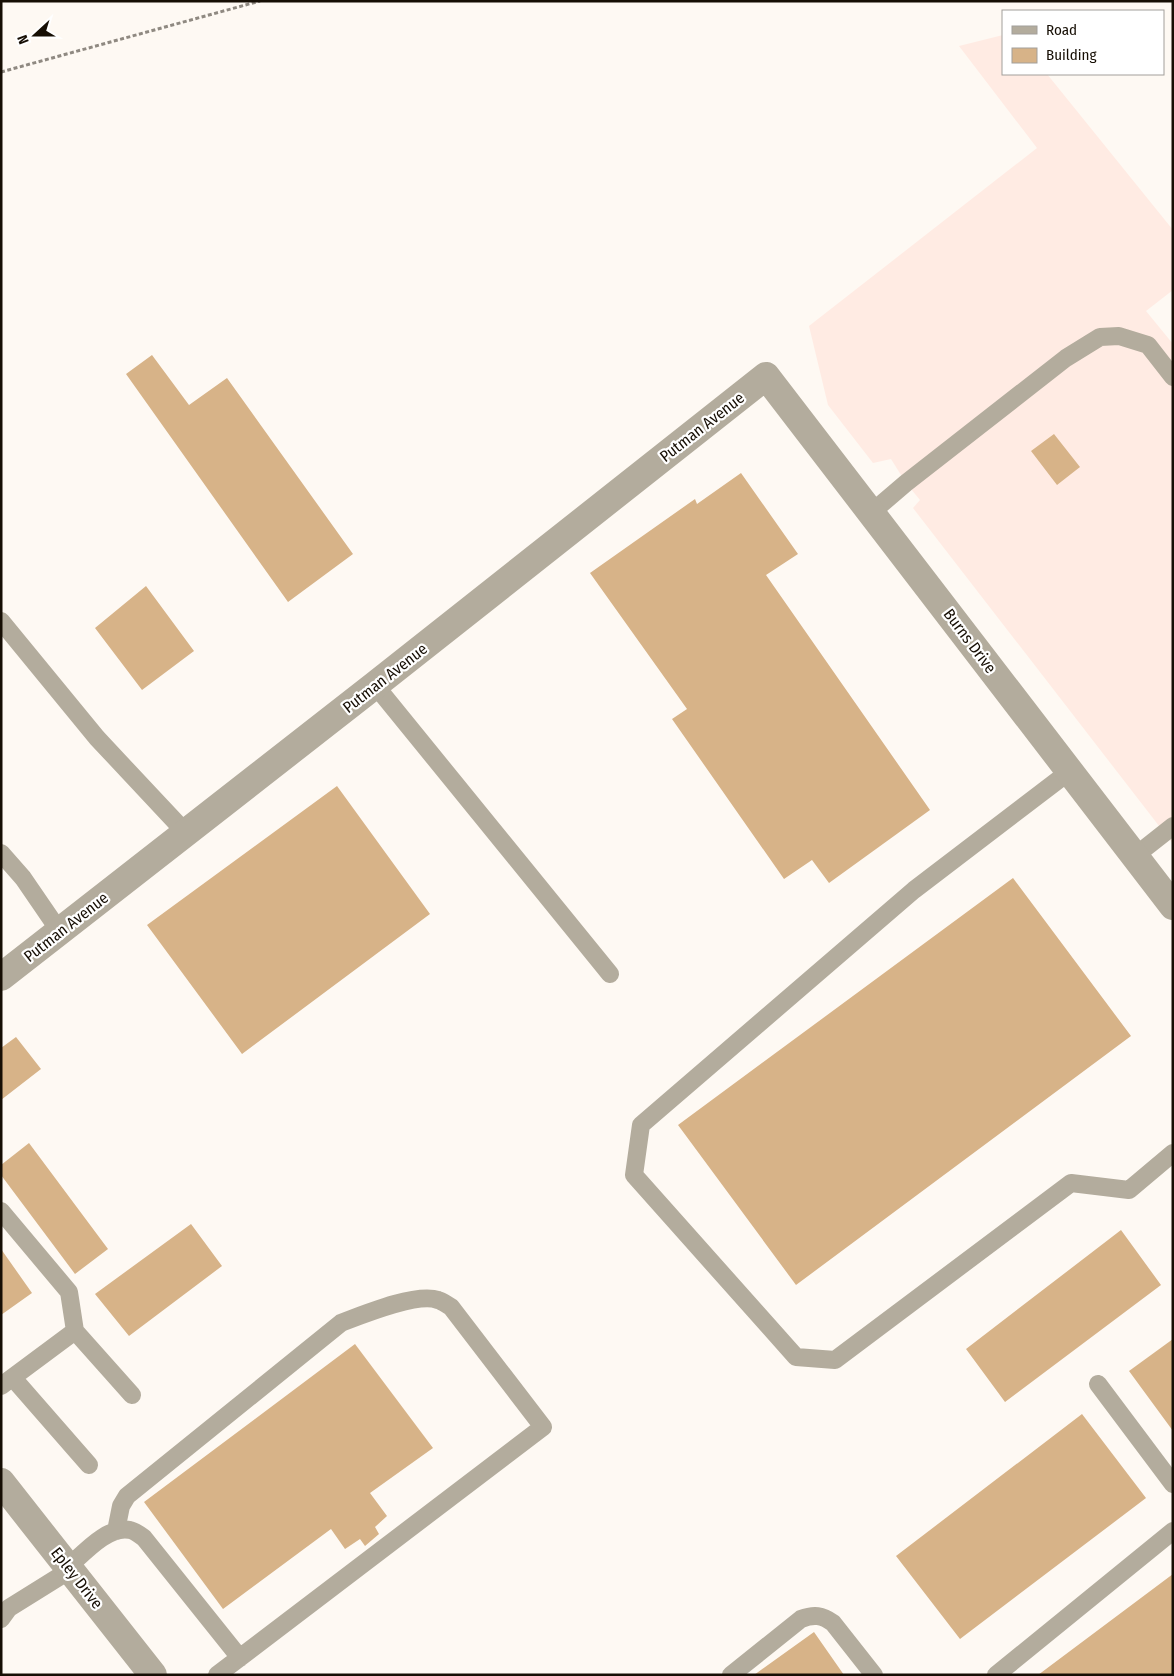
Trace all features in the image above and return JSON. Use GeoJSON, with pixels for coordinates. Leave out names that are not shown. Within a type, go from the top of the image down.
{"type":"FeatureCollection","features":[{"type":"Feature","properties":{"kind":"street","name":"Burns Drive"},"geometry":{"type":"LineString","coordinates":[[766,376],[1173,906]]}},
{"type":"Feature","properties":{"kind":"street","name":"Putman Avenue"},"geometry":{"type":"LineString","coordinates":[[1,977],[766,376]]}},
{"type":"Feature","properties":{"kind":"street","name":"Epley Drive"},"geometry":{"type":"LineString","coordinates":[[1,1482],[153,1675]]}},
{"type":"Feature","properties":{"kind":"lane"},"geometry":{"type":"LineString","coordinates":[[872,512],[906,483],[1066,358],[1100,337],[1119,336],[1148,345],[1173,377]]}},
{"type":"Feature","properties":{"kind":"lane"},"geometry":{"type":"LineString","coordinates":[[1,621],[96,738],[186,833]]}},
{"type":"Feature","properties":{"kind":"lane"},"geometry":{"type":"LineString","coordinates":[[375,685],[610,974]]}},
{"type":"Feature","properties":{"kind":"lane"},"geometry":{"type":"LineString","coordinates":[[1070,771],[914,890],[641,1125],[634,1175],[796,1357],[835,1360],[1071,1183],[1129,1190],[1173,1153]]}},
{"type":"Feature","properties":{"kind":"lane"},"geometry":{"type":"LineString","coordinates":[[1135,856],[1173,826]]}},
{"type":"Feature","properties":{"kind":"lane"},"geometry":{"type":"LineString","coordinates":[[1,853],[23,878],[60,932]]}},
{"type":"Feature","properties":{"kind":"lane"},"geometry":{"type":"LineString","coordinates":[[1,1211],[69,1292],[75,1331],[132,1395]]}},
{"type":"Feature","properties":{"kind":"lane"},"geometry":{"type":"LineString","coordinates":[[116,1531],[122,1506],[128,1496],[340,1323],[416,1299],[437,1299],[452,1307],[543,1427],[217,1675]]}},
{"type":"Feature","properties":{"kind":"lane"},"geometry":{"type":"LineString","coordinates":[[75,1331],[7,1382],[89,1465]]}},
{"type":"Feature","properties":{"kind":"lane"},"geometry":{"type":"LineString","coordinates":[[1098,1384],[1173,1484]]}},
{"type":"Feature","properties":{"kind":"lane"},"geometry":{"type":"LineString","coordinates":[[1,1619],[9,1608],[69,1569],[102,1538],[116,1531],[130,1530],[144,1538],[240,1658]]}},
{"type":"Feature","properties":{"kind":"lane"},"geometry":{"type":"LineString","coordinates":[[996,1675],[1173,1531]]}},
{"type":"Feature","properties":{"kind":"lane"},"geometry":{"type":"LineString","coordinates":[[731,1675],[801,1618],[811,1615],[824,1616],[833,1623],[874,1675]]}},
{"type":"Feature","properties":{"kind":"path"},"geometry":{"type":"LineString","coordinates":[[1,72],[260,1]]}},
{"type":"Feature","properties":{"kind":"shaded area"},"geometry":{"type":"Polygon","coordinates":[[[1002,35],[1002,75],[1048,75],[1173,230],[1173,290],[1146,311],[1173,344],[1173,844],[913,508],[920,500],[906,483],[891,459],[873,463],[828,405],[809,326],[1037,148],[959,46],[1002,35]]]}},
{"type":"Feature","properties":{"kind":"building"},"geometry":{"type":"Polygon","coordinates":[[[152,355],[189,405],[227,378],[353,554],[288,602],[126,374],[152,355]]]}},
{"type":"Feature","properties":{"kind":"building"},"geometry":{"type":"Polygon","coordinates":[[[1054,434],[1080,467],[1057,485],[1031,451],[1054,434]]]}},
{"type":"Feature","properties":{"kind":"building"},"geometry":{"type":"Polygon","coordinates":[[[741,473],[798,554],[766,575],[930,810],[829,883],[812,860],[784,879],[672,719],[687,709],[590,573],[695,499],[697,504],[741,473]]]}},
{"type":"Feature","properties":{"kind":"building"},"geometry":{"type":"Polygon","coordinates":[[[146,586],[194,651],[142,690],[95,628],[146,586]]]}},
{"type":"Feature","properties":{"kind":"building"},"geometry":{"type":"Polygon","coordinates":[[[337,786],[430,914],[242,1054],[147,925],[337,786]]]}},
{"type":"Feature","properties":{"kind":"building"},"geometry":{"type":"Polygon","coordinates":[[[1013,878],[1131,1036],[796,1285],[678,1125],[1013,878]]]}},
{"type":"Feature","properties":{"kind":"building"},"geometry":{"type":"Polygon","coordinates":[[[16,1037],[41,1069],[1,1100],[1,1048],[16,1037]]]}},
{"type":"Feature","properties":{"kind":"building"},"geometry":{"type":"Polygon","coordinates":[[[29,1143],[108,1249],[75,1274],[1,1175],[1,1165],[29,1143]]]}},
{"type":"Feature","properties":{"kind":"building"},"geometry":{"type":"Polygon","coordinates":[[[191,1224],[222,1266],[129,1336],[95,1294],[191,1224]]]}},
{"type":"Feature","properties":{"kind":"building"},"geometry":{"type":"Polygon","coordinates":[[[1121,1230],[1161,1285],[1005,1402],[966,1349],[1121,1230]]]}},
{"type":"Feature","properties":{"kind":"building"},"geometry":{"type":"Polygon","coordinates":[[[1,1249],[32,1293],[1,1315],[1,1249]]]}},
{"type":"Feature","properties":{"kind":"building"},"geometry":{"type":"Polygon","coordinates":[[[1173,1339],[1173,1431],[1129,1371],[1173,1339]]]}},
{"type":"Feature","properties":{"kind":"building"},"geometry":{"type":"Polygon","coordinates":[[[355,1344],[433,1448],[370,1493],[387,1516],[375,1527],[379,1534],[365,1546],[360,1539],[345,1549],[331,1529],[223,1609],[144,1502],[355,1344]]]}},
{"type":"Feature","properties":{"kind":"building"},"geometry":{"type":"Polygon","coordinates":[[[1082,1414],[1146,1498],[960,1639],[896,1556],[1082,1414]]]}},
{"type":"Feature","properties":{"kind":"building"},"geometry":{"type":"Polygon","coordinates":[[[1173,1574],[1173,1675],[1038,1675],[1173,1574]]]}},
{"type":"Feature","properties":{"kind":"building"},"geometry":{"type":"Polygon","coordinates":[[[814,1632],[844,1675],[754,1675],[814,1632]]]}}]}
